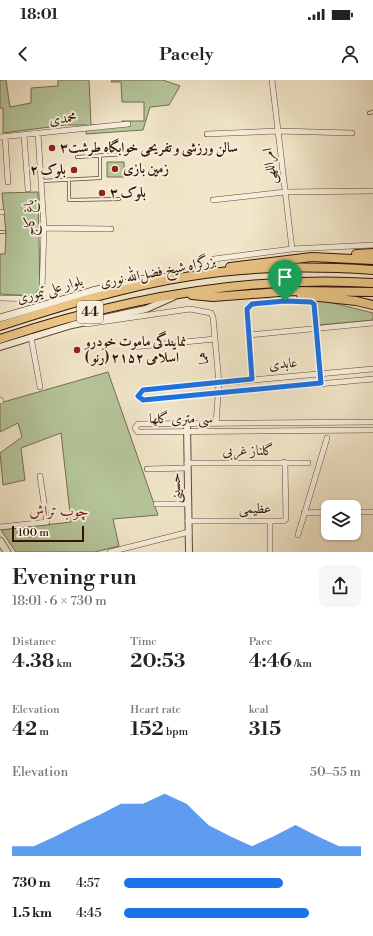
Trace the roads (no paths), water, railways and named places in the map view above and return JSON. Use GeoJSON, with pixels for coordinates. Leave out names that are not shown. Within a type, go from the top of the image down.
{"type":"FeatureCollection","features":[{"type":"Feature","properties":{"kind":"highway"},"geometry":{"type":"LineString","coordinates":[[192,276],[242,265],[312,257],[373,253]]}},
{"type":"Feature","properties":{"kind":"highway"},"geometry":{"type":"LineString","coordinates":[[312,257],[373,260]]}},
{"type":"Feature","properties":{"kind":"highway","name":"بزرگراه شیخ فضل‌الله نوری"},"geometry":{"type":"LineString","coordinates":[[0,326],[91,299],[192,276],[271,268],[373,270]]}},
{"type":"Feature","properties":{"kind":"highway","name":"بزرگراه شیخ فضل‌الله نوری"},"geometry":{"type":"LineString","coordinates":[[0,339],[97,310],[216,288],[270,283],[373,283]]}},
{"type":"Feature","properties":{"kind":"highway"},"geometry":{"type":"LineString","coordinates":[[183,293],[213,297],[306,291],[373,292]]}},
{"type":"Feature","properties":{"kind":"highway"},"geometry":{"type":"LineString","coordinates":[[278,293],[356,301],[373,305]]}},
{"type":"Feature","properties":{"kind":"highway"},"geometry":{"type":"LineString","coordinates":[[328,298],[373,311]]}},
{"type":"Feature","properties":{"kind":"main road","name":"بلوار علی تیموری"},"geometry":{"type":"LineString","coordinates":[[0,318],[92,291],[130,282],[149,278],[179,278]]}},
{"type":"Feature","properties":{"kind":"main road"},"geometry":{"type":"LineString","coordinates":[[0,541],[7,552]]}},
{"type":"Feature","properties":{"kind":"street","name":"امراللهی"},"geometry":{"type":"LineString","coordinates":[[272,80],[292,249]]}},
{"type":"Feature","properties":{"kind":"street","name":"محمدی"},"geometry":{"type":"LineString","coordinates":[[3,137],[128,124]]}},
{"type":"Feature","properties":{"kind":"street"},"geometry":{"type":"LineString","coordinates":[[207,134],[278,131],[352,133]]}},
{"type":"Feature","properties":{"kind":"street","name":"باغ کاج"},"geometry":{"type":"LineString","coordinates":[[0,298],[37,299],[42,290],[44,228],[38,133]]}},
{"type":"Feature","properties":{"kind":"street"},"geometry":{"type":"LineString","coordinates":[[24,135],[28,189]]}},
{"type":"Feature","properties":{"kind":"street"},"geometry":{"type":"LineString","coordinates":[[3,137],[8,182]]}},
{"type":"Feature","properties":{"kind":"street"},"geometry":{"type":"LineString","coordinates":[[213,200],[285,192],[373,191]]}},
{"type":"Feature","properties":{"kind":"street"},"geometry":{"type":"LineString","coordinates":[[44,228],[111,229]]}},
{"type":"Feature","properties":{"kind":"street"},"geometry":{"type":"LineString","coordinates":[[214,259],[292,249],[373,245]]}},
{"type":"Feature","properties":{"kind":"street"},"geometry":{"type":"LineString","coordinates":[[0,347],[72,324],[146,309],[183,293]]}},
{"type":"Feature","properties":{"kind":"street"},"geometry":{"type":"LineString","coordinates":[[252,379],[247,309],[252,304],[285,301],[311,302],[314,304],[321,383]]}},
{"type":"Feature","properties":{"kind":"street","name":"هما"},"geometry":{"type":"LineString","coordinates":[[72,324],[92,324],[190,309],[202,309],[212,315],[218,383],[216,424]]}},
{"type":"Feature","properties":{"kind":"street"},"geometry":{"type":"LineString","coordinates":[[248,335],[373,323]]}},
{"type":"Feature","properties":{"kind":"street"},"geometry":{"type":"LineString","coordinates":[[31,337],[40,387]]}},
{"type":"Feature","properties":{"kind":"street"},"geometry":{"type":"LineString","coordinates":[[132,347],[215,339]]}},
{"type":"Feature","properties":{"kind":"street","name":"عابدی"},"geometry":{"type":"LineString","coordinates":[[373,369],[143,390],[138,396],[143,400],[373,379]]}},
{"type":"Feature","properties":{"kind":"street","name":"سی متری گلها"},"geometry":{"type":"LineString","coordinates":[[373,422],[138,424],[135,428],[138,432],[373,430]]}},
{"type":"Feature","properties":{"kind":"street","name":"حسینی"},"geometry":{"type":"LineString","coordinates":[[187,424],[189,552]]}},
{"type":"Feature","properties":{"kind":"street"},"geometry":{"type":"LineString","coordinates":[[298,535],[327,438]]}},
{"type":"Feature","properties":{"kind":"street","name":"گلناز غربی"},"geometry":{"type":"LineString","coordinates":[[147,469],[187,465],[284,462],[308,463]]}},
{"type":"Feature","properties":{"kind":"street","name":"عظیمی"},"geometry":{"type":"LineString","coordinates":[[188,521],[284,521],[286,519],[286,464],[284,462]]}},
{"type":"Feature","properties":{"kind":"street"},"geometry":{"type":"LineString","coordinates":[[0,527],[47,522],[40,476]]}},
{"type":"Feature","properties":{"kind":"street"},"geometry":{"type":"LineString","coordinates":[[156,504],[188,504]]}},
{"type":"Feature","properties":{"kind":"street"},"geometry":{"type":"LineString","coordinates":[[304,513],[321,512]]}},
{"type":"Feature","properties":{"kind":"street"},"geometry":{"type":"LineString","coordinates":[[361,512],[373,512]]}},
{"type":"Feature","properties":{"kind":"street"},"geometry":{"type":"LineString","coordinates":[[270,521],[270,552]]}},
{"type":"Feature","properties":{"kind":"street"},"geometry":{"type":"LineString","coordinates":[[110,552],[189,532]]}},
{"type":"Feature","properties":{"kind":"lane"},"geometry":{"type":"LineString","coordinates":[[77,157],[124,154]]}},
{"type":"Feature","properties":{"kind":"lane"},"geometry":{"type":"LineString","coordinates":[[40,182],[100,178],[100,155]]}},
{"type":"Feature","properties":{"kind":"lane"},"geometry":{"type":"LineString","coordinates":[[69,179],[69,200],[119,199]]}},
{"type":"Feature","properties":{"kind":"lane"},"geometry":{"type":"LineString","coordinates":[[327,438],[329,430]]}},
{"type":"Feature","properties":{"kind":"place","name":"سالن ورزشی و تفریحی خوابگاه طرشت۳"},"geometry":{"type":"Point","coordinates":[52,148]}},
{"type":"Feature","properties":{"kind":"place","name":"زمین بازی"},"geometry":{"type":"Point","coordinates":[115,169]}},
{"type":"Feature","properties":{"kind":"place","name":"بلوک ۲"},"geometry":{"type":"Point","coordinates":[74,170]}},
{"type":"Feature","properties":{"kind":"place","name":"بلوک ۳"},"geometry":{"type":"Point","coordinates":[102,193]}},
{"type":"Feature","properties":{"kind":"place","name":"نمایندگی ماموت خودرو ( رنو) اسلامی ۲۱۵۲"},"geometry":{"type":"Point","coordinates":[77,350]}},
{"type":"Feature","properties":{"kind":"district","name":"چوب تراش"},"geometry":{"type":"Point","coordinates":[59,511]}}]}
